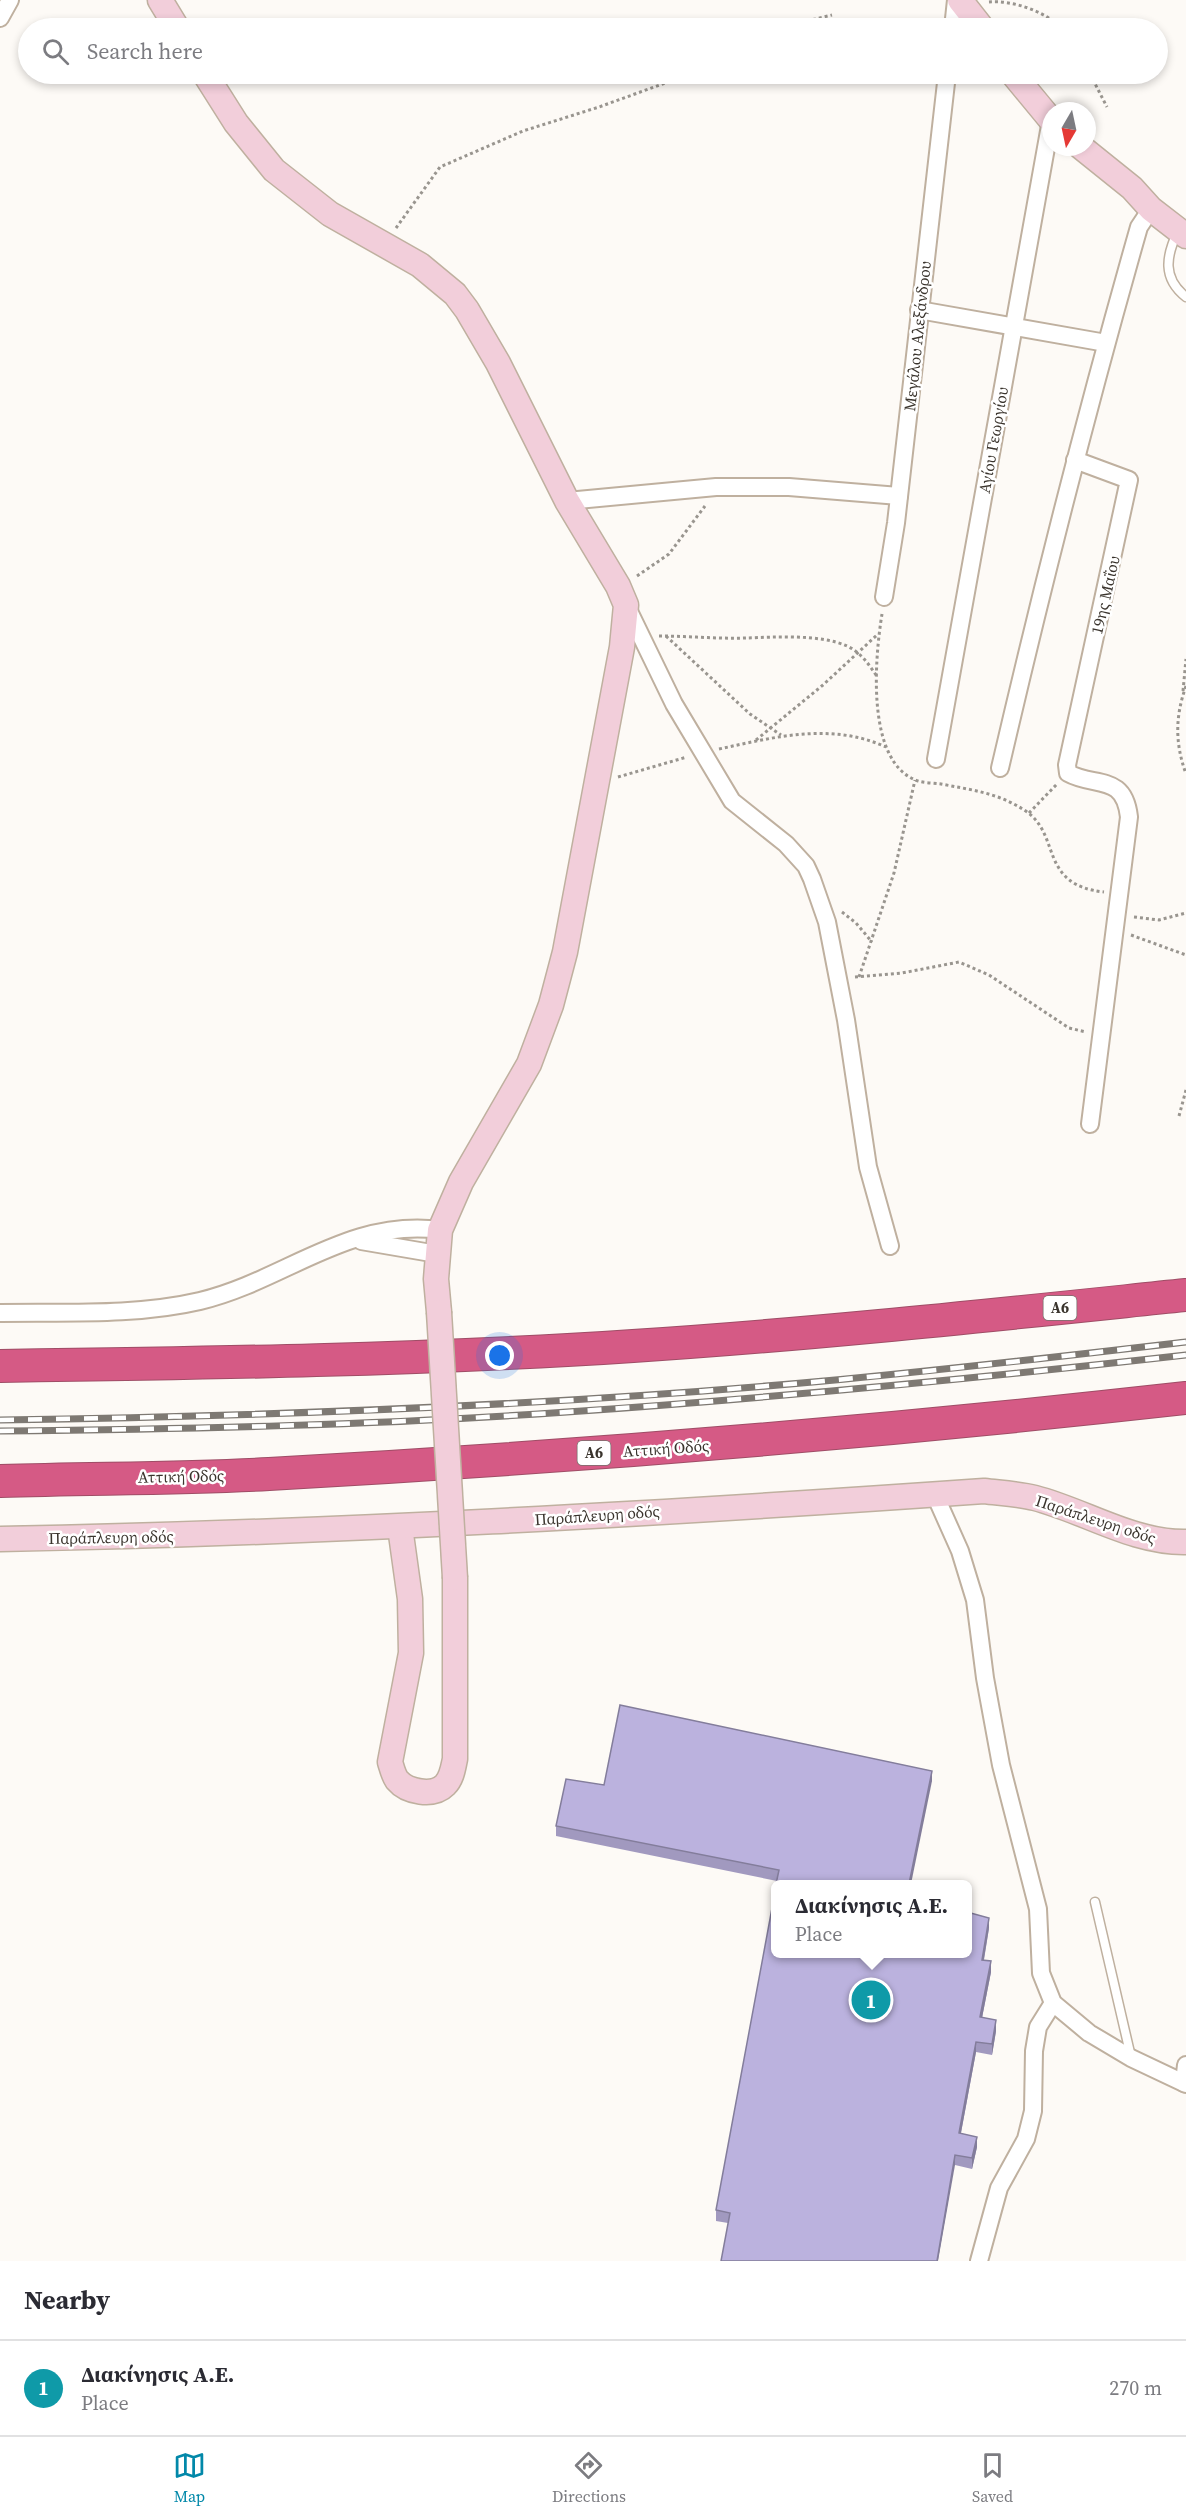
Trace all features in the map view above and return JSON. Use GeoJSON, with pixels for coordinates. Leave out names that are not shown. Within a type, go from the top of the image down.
{"type":"FeatureCollection","features":[{"type":"Feature","properties":{"kind":"highway","name":"Α6"},"geometry":{"type":"LineString","coordinates":[[0,1366],[271,1362],[632,1346],[933,1321],[1186,1295]]}},
{"type":"Feature","properties":{"kind":"highway","name":"Αττική Οδός"},"geometry":{"type":"LineString","coordinates":[[0,1481],[266,1474],[714,1445],[945,1425],[1186,1398]]}},
{"type":"Feature","properties":{"kind":"street"},"geometry":{"type":"LineString","coordinates":[[0,18],[10,0]]}},
{"type":"Feature","properties":{"kind":"street"},"geometry":{"type":"LineString","coordinates":[[160,0],[171,18]]}},
{"type":"Feature","properties":{"kind":"street"},"geometry":{"type":"LineString","coordinates":[[956,18],[960,2]]}},
{"type":"Feature","properties":{"kind":"street"},"geometry":{"type":"LineString","coordinates":[[960,2],[974,18]]}},
{"type":"Feature","properties":{"kind":"street"},"geometry":{"type":"LineString","coordinates":[[211,84],[236,123],[274,170],[330,214],[420,265],[454,294],[467,310],[498,363],[567,501],[618,586],[674,705],[702,753],[732,801],[786,844],[806,866],[820,897],[838,978],[868,1167],[890,1246]]}},
{"type":"Feature","properties":{"kind":"street","name":"Μεγάλου Αλεξάνδρου"},"geometry":{"type":"LineString","coordinates":[[884,597],[898,496],[946,84]]}},
{"type":"Feature","properties":{"kind":"street"},"geometry":{"type":"LineString","coordinates":[[1021,84],[1042,109]]}},
{"type":"Feature","properties":{"kind":"street","name":"Αγίου Γεωργίου"},"geometry":{"type":"LineString","coordinates":[[936,759],[1044,156]]}},
{"type":"Feature","properties":{"kind":"street"},"geometry":{"type":"LineString","coordinates":[[1092,156],[1132,188],[1151,209],[1182,233]]}},
{"type":"Feature","properties":{"kind":"street"},"geometry":{"type":"LineString","coordinates":[[1000,768],[1106,343],[1139,227],[1151,209]]}},
{"type":"Feature","properties":{"kind":"street"},"geometry":{"type":"LineString","coordinates":[[919,310],[1106,343]]}},
{"type":"Feature","properties":{"kind":"street","name":"19ης Μαΐου"},"geometry":{"type":"LineString","coordinates":[[1067,769],[1129,480],[1075,460]]}},
{"type":"Feature","properties":{"kind":"street"},"geometry":{"type":"LineString","coordinates":[[567,501],[716,487],[789,487],[898,496]]}},
{"type":"Feature","properties":{"kind":"street"},"geometry":{"type":"LineString","coordinates":[[400,1527],[410,1599],[411,1653],[390,1762],[395,1777],[403,1786],[417,1791],[430,1792],[444,1787],[451,1776],[455,1759],[455,1578],[439,1311],[439,1242],[461,1182],[529,1064],[541,1037],[566,952],[622,647],[626,605]]}},
{"type":"Feature","properties":{"kind":"street"},"geometry":{"type":"LineString","coordinates":[[1067,769],[1077,778],[1105,782],[1119,790],[1127,802],[1129,817],[1090,1124]]}},
{"type":"Feature","properties":{"kind":"street"},"geometry":{"type":"LineString","coordinates":[[0,1313],[110,1310],[199,1301],[230,1292],[329,1247],[396,1228],[439,1242]]}},
{"type":"Feature","properties":{"kind":"street"},"geometry":{"type":"LineString","coordinates":[[358,1240],[439,1242]]}},
{"type":"Feature","properties":{"kind":"street","name":"Παράπλευρη οδός"},"geometry":{"type":"LineString","coordinates":[[0,1539],[213,1535],[400,1527],[984,1491],[1034,1498],[1139,1535],[1172,1542],[1186,1542]]}},
{"type":"Feature","properties":{"kind":"street"},"geometry":{"type":"LineString","coordinates":[[935,1495],[960,1551],[975,1600],[985,1678],[1001,1765],[1038,1909],[1041,1973],[1053,2003],[1089,2033],[1131,2058],[1185,2084],[1186,2065]]}},
{"type":"Feature","properties":{"kind":"street"},"geometry":{"type":"LineString","coordinates":[[979,2261],[999,2188],[1026,2139],[1032,2111],[1034,2051],[1038,2027],[1053,2003]]}},
{"type":"Feature","properties":{"kind":"lane"},"geometry":{"type":"LineString","coordinates":[[1182,233],[1168,251],[1167,263],[1171,281],[1186,297]]}},
{"type":"Feature","properties":{"kind":"lane"},"geometry":{"type":"LineString","coordinates":[[1095,1902],[1131,2058]]}},
{"type":"Feature","properties":{"kind":"path"},"geometry":{"type":"LineString","coordinates":[[960,2],[994,1],[1017,5],[1039,12],[1047,18]]}},
{"type":"Feature","properties":{"kind":"path"},"geometry":{"type":"LineString","coordinates":[[820,18],[832,15]]}},
{"type":"Feature","properties":{"kind":"path"},"geometry":{"type":"LineString","coordinates":[[382,244],[440,167],[523,131],[662,84]]}},
{"type":"Feature","properties":{"kind":"path"},"geometry":{"type":"LineString","coordinates":[[1095,84],[1107,107]]}},
{"type":"Feature","properties":{"kind":"path"},"geometry":{"type":"LineString","coordinates":[[626,605],[632,584],[638,574],[669,554],[686,535],[716,487]]}},
{"type":"Feature","properties":{"kind":"path"},"geometry":{"type":"LineString","coordinates":[[884,597],[877,676],[889,757],[903,772],[915,780],[994,793],[1029,813],[1042,831],[1060,870],[1074,885],[1090,891],[1120,894]]}},
{"type":"Feature","properties":{"kind":"path"},"geometry":{"type":"LineString","coordinates":[[755,741],[879,634]]}},
{"type":"Feature","properties":{"kind":"path"},"geometry":{"type":"LineString","coordinates":[[642,636],[745,638],[786,636],[846,646],[866,659],[877,676]]}},
{"type":"Feature","properties":{"kind":"path"},"geometry":{"type":"LineString","coordinates":[[666,636],[750,714],[782,736]]}},
{"type":"Feature","properties":{"kind":"path"},"geometry":{"type":"LineString","coordinates":[[1182,699],[1186,659]]}},
{"type":"Feature","properties":{"kind":"path"},"geometry":{"type":"LineString","coordinates":[[1186,686],[1176,728],[1178,751],[1186,774]]}},
{"type":"Feature","properties":{"kind":"path"},"geometry":{"type":"LineString","coordinates":[[596,784],[702,753],[782,736],[826,732],[870,740],[886,747]]}},
{"type":"Feature","properties":{"kind":"path"},"geometry":{"type":"LineString","coordinates":[[1029,813],[1067,769]]}},
{"type":"Feature","properties":{"kind":"path"},"geometry":{"type":"LineString","coordinates":[[859,977],[894,873],[915,780]]}},
{"type":"Feature","properties":{"kind":"path"},"geometry":{"type":"LineString","coordinates":[[820,897],[856,923],[872,942]]}},
{"type":"Feature","properties":{"kind":"path"},"geometry":{"type":"LineString","coordinates":[[1117,920],[1159,920],[1186,913]]}},
{"type":"Feature","properties":{"kind":"path"},"geometry":{"type":"LineString","coordinates":[[1117,920],[1150,944],[1186,955]]}},
{"type":"Feature","properties":{"kind":"path"},"geometry":{"type":"LineString","coordinates":[[838,978],[959,962],[989,975],[1069,1028],[1100,1036]]}},
{"type":"Feature","properties":{"kind":"path"},"geometry":{"type":"LineString","coordinates":[[1179,1116],[1186,1090]]}},
{"type":"Feature","properties":{"kind":"building"},"geometry":{"type":"Polygon","coordinates":[[[620,1705],[932,1771],[910,1880],[777,1880],[779,1870],[556,1826],[566,1779],[604,1785],[620,1705]]]}},
{"type":"Feature","properties":{"kind":"building"},"geometry":{"type":"Polygon","coordinates":[[[972,1913],[989,1918],[982,1960],[991,1961],[980,2017],[996,2020],[992,2044],[976,2042],[959,2133],[977,2137],[972,2158],[955,2155],[937,2261],[721,2261],[730,2213],[716,2210],[771,1914],[771,1958],[972,1958],[972,1913]]]}},
{"type":"Feature","properties":{"kind":"railway"},"geometry":{"type":"LineString","coordinates":[[0,1420],[206,1416],[618,1397],[869,1377],[1186,1342]]}},
{"type":"Feature","properties":{"kind":"railway"},"geometry":{"type":"LineString","coordinates":[[0,1431],[284,1426],[567,1412],[877,1387],[1186,1355]]}},
{"type":"Feature","properties":{"kind":"place","name":"Διακίνησις Α.Ε."},"geometry":{"type":"Point","coordinates":[871,2000]}}]}
